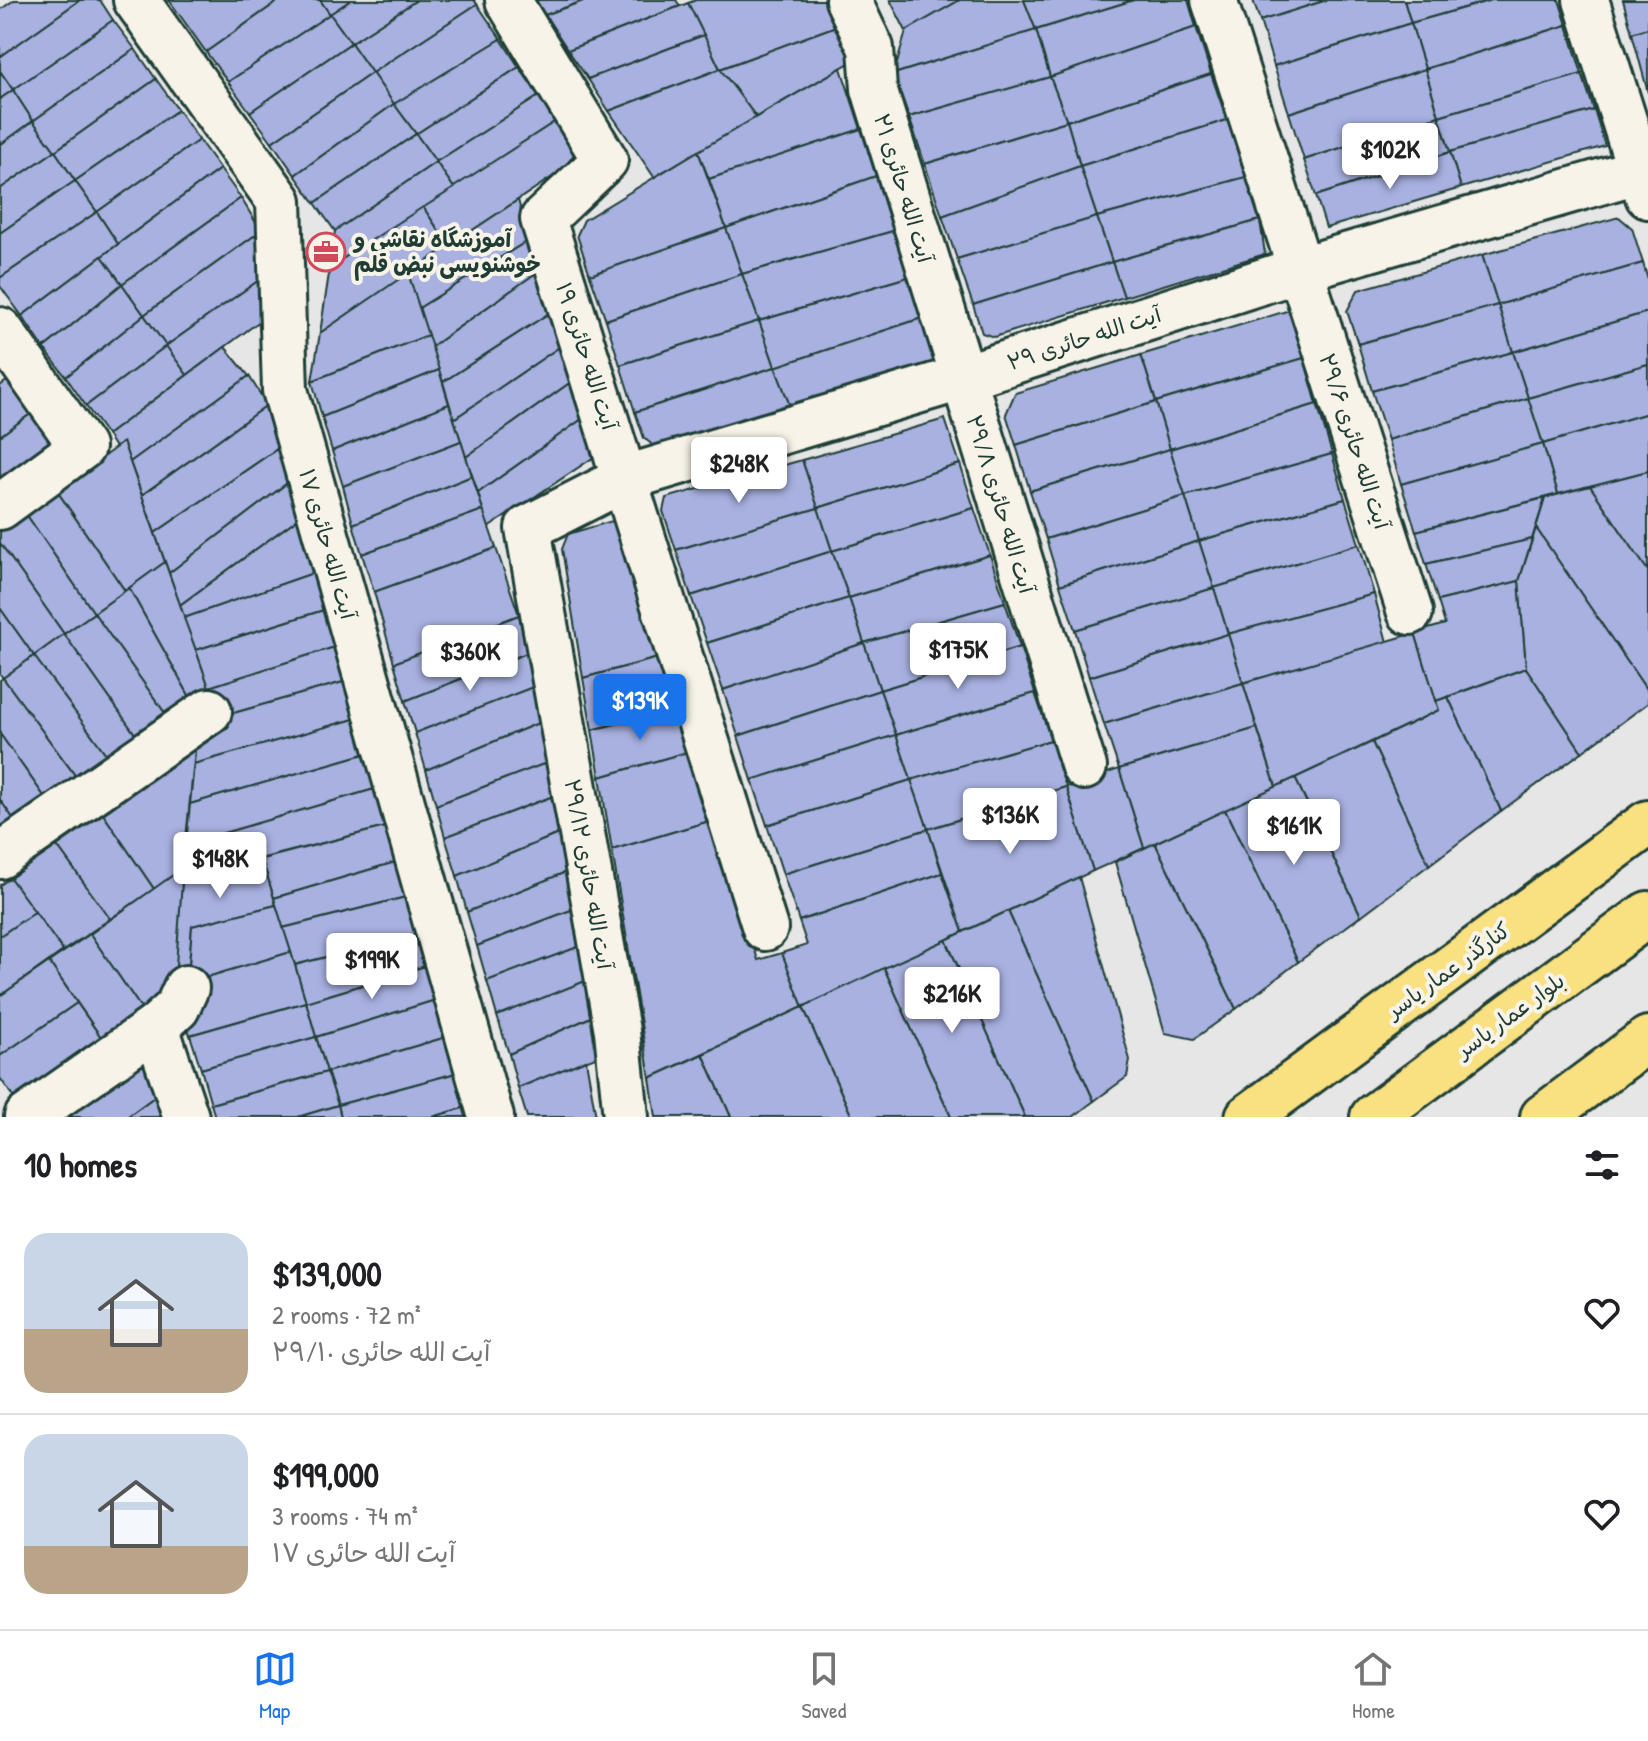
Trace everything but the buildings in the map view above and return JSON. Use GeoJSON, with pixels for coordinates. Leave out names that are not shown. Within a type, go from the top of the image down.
{"type":"FeatureCollection","features":[{"type":"Feature","properties":{"kind":"main road","name":"کنارگذر عمار یاسر"},"geometry":{"type":"LineString","coordinates":[[1248,1117],[1648,823]]}},
{"type":"Feature","properties":{"kind":"main road","name":"بلوار عمار یاسر"},"geometry":{"type":"LineString","coordinates":[[1373,1117],[1648,914]]}},
{"type":"Feature","properties":{"kind":"main road"},"geometry":{"type":"LineString","coordinates":[[1543,1117],[1648,1039]]}},
{"type":"Feature","properties":{"kind":"street","name":"آیت الله حائری ۱۷"},"geometry":{"type":"LineString","coordinates":[[136,0],[279,201],[285,390],[491,1117]]}},
{"type":"Feature","properties":{"kind":"street","name":"آیت الله حائری ۱۹"},"geometry":{"type":"LineString","coordinates":[[508,0],[605,160],[543,219],[626,478]]}},
{"type":"Feature","properties":{"kind":"street","name":"آیت الله حائری ۲۱"},"geometry":{"type":"LineString","coordinates":[[848,0],[871,48],[874,89],[961,378]]}},
{"type":"Feature","properties":{"kind":"street","name":"آیت الله حائری ۲۹/۶"},"geometry":{"type":"LineString","coordinates":[[1214,0],[1410,612]]}},
{"type":"Feature","properties":{"kind":"street"},"geometry":{"type":"LineString","coordinates":[[1586,0],[1646,178]]}},
{"type":"Feature","properties":{"kind":"street","name":"آیت الله حائری ۲۹"},"geometry":{"type":"LineString","coordinates":[[528,528],[626,478],[961,378],[1301,269],[1646,178]]}},
{"type":"Feature","properties":{"kind":"street"},"geometry":{"type":"LineString","coordinates":[[0,330],[82,447],[0,507]]}},
{"type":"Feature","properties":{"kind":"street","name":"آیت الله حائری ۲۹/۸"},"geometry":{"type":"LineString","coordinates":[[961,378],[1084,767]]}},
{"type":"Feature","properties":{"kind":"street"},"geometry":{"type":"LineString","coordinates":[[626,478],[765,928]]}},
{"type":"Feature","properties":{"kind":"street","name":"آیت الله حائری ۲۹/۱۲"},"geometry":{"type":"LineString","coordinates":[[528,528],[617,1031],[626,1117]]}},
{"type":"Feature","properties":{"kind":"street"},"geometry":{"type":"LineString","coordinates":[[0,856],[209,711]]}},
{"type":"Feature","properties":{"kind":"street"},"geometry":{"type":"LineString","coordinates":[[27,1117],[156,1027],[177,1008],[186,988]]}},
{"type":"Feature","properties":{"kind":"street"},"geometry":{"type":"LineString","coordinates":[[156,1027],[186,1117]]}},
{"type":"Feature","properties":{"kind":"place","name":"آموزشگاه نقاشی و خوشنویسی نبض قلم"},"geometry":{"type":"Point","coordinates":[326,252]}}]}
